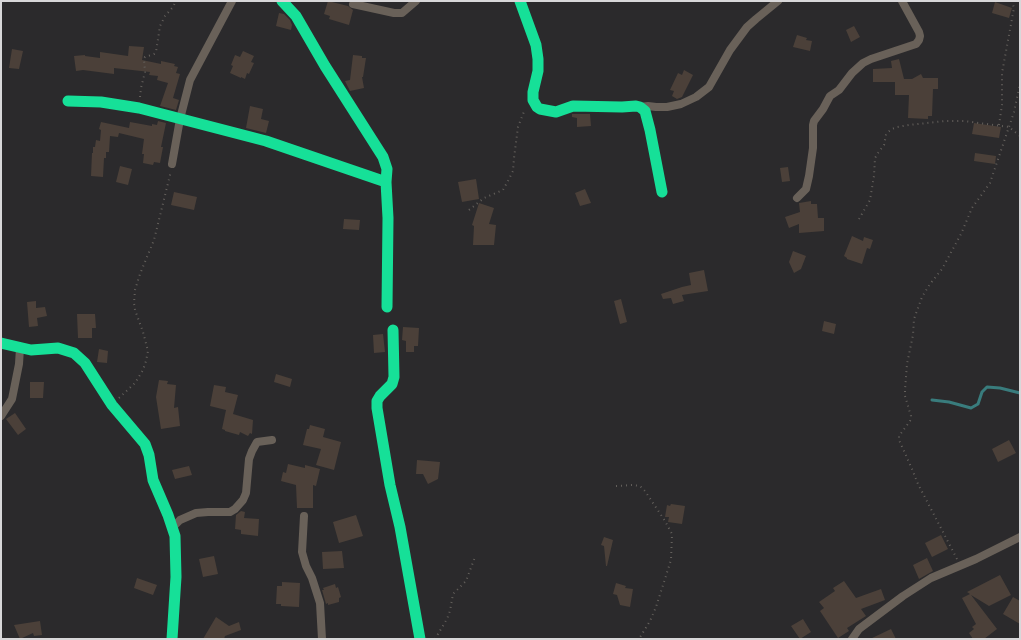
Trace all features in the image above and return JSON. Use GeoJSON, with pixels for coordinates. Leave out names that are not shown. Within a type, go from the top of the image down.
{"type":"FeatureCollection","features":[{"type":"Feature","properties":{"kind":"street"},"geometry":{"type":"LineString","coordinates":[[172,164],[180,119],[190,80],[232,1]]}},
{"type":"Feature","properties":{"kind":"street"},"geometry":{"type":"LineString","coordinates":[[282,1],[296,16],[325,66],[383,157],[387,170],[387,307]]}},
{"type":"Feature","properties":{"kind":"street"},"geometry":{"type":"LineString","coordinates":[[353,4],[402,13],[416,1]]}},
{"type":"Feature","properties":{"kind":"street"},"geometry":{"type":"LineString","coordinates":[[520,1],[536,45],[538,59],[533,100],[540,109],[556,112],[573,106],[667,107],[681,104],[696,97],[709,87],[730,50],[747,27],[778,1]]}},
{"type":"Feature","properties":{"kind":"street"},"geometry":{"type":"LineString","coordinates":[[797,198],[806,190],[809,176],[813,148],[812,125],[830,96],[839,90],[852,73],[864,63],[916,44],[919,40],[919,32],[902,1]]}},
{"type":"Feature","properties":{"kind":"street"},"geometry":{"type":"LineString","coordinates":[[68,101],[101,102],[139,108],[266,141],[386,182]]}},
{"type":"Feature","properties":{"kind":"street"},"geometry":{"type":"LineString","coordinates":[[640,107],[645,111],[650,130],[662,192]]}},
{"type":"Feature","properties":{"kind":"street"},"geometry":{"type":"LineString","coordinates":[[393,330],[394,377],[392,384],[377,401],[376,408],[420,639]]}},
{"type":"Feature","properties":{"kind":"street"},"geometry":{"type":"LineString","coordinates":[[1,343],[30,350],[58,348],[74,353],[85,363],[112,405],[145,444],[150,455],[153,480],[172,527],[176,550],[175,606],[172,639]]}},
{"type":"Feature","properties":{"kind":"street"},"geometry":{"type":"LineString","coordinates":[[1,416],[12,399],[18,372],[20,348]]}},
{"type":"Feature","properties":{"kind":"street"},"geometry":{"type":"LineString","coordinates":[[172,527],[180,520],[196,513],[230,512],[235,509],[246,493],[249,459],[252,450],[257,442],[272,440]]}},
{"type":"Feature","properties":{"kind":"street"},"geometry":{"type":"LineString","coordinates":[[304,516],[302,552],[320,603],[322,639]]}},
{"type":"Feature","properties":{"kind":"street"},"geometry":{"type":"LineString","coordinates":[[852,639],[858,629],[931,578],[976,559],[1020,537]]}},
{"type":"Feature","properties":{"kind":"path"},"geometry":{"type":"LineString","coordinates":[[139,108],[145,72],[144,59],[156,52],[160,26],[176,1]]}},
{"type":"Feature","properties":{"kind":"path"},"geometry":{"type":"LineString","coordinates":[[999,125],[1002,105],[1002,73],[1014,8],[1012,1]]}},
{"type":"Feature","properties":{"kind":"path"},"geometry":{"type":"LineString","coordinates":[[960,566],[918,484],[899,440],[899,436],[910,421],[904,390],[914,319],[922,297],[942,269],[961,234],[972,208],[990,183],[1014,112],[1020,84]]}},
{"type":"Feature","properties":{"kind":"path"},"geometry":{"type":"LineString","coordinates":[[469,210],[484,198],[503,190],[513,171],[520,120],[526,107],[533,100]]}},
{"type":"Feature","properties":{"kind":"path"},"geometry":{"type":"LineString","coordinates":[[859,219],[870,200],[876,158],[884,145],[886,135],[892,129],[909,125],[964,121],[1009,127],[1020,136]]}},
{"type":"Feature","properties":{"kind":"path"},"geometry":{"type":"LineString","coordinates":[[112,405],[135,383],[146,362],[148,351],[135,310],[134,290],[154,240],[172,164]]}},
{"type":"Feature","properties":{"kind":"path"},"geometry":{"type":"LineString","coordinates":[[616,486],[640,486],[672,534],[671,560],[656,607],[639,639]]}},
{"type":"Feature","properties":{"kind":"path"},"geometry":{"type":"LineString","coordinates":[[435,639],[447,619],[453,594],[466,581],[475,557]]}},
{"type":"Feature","properties":{"kind":"building"},"geometry":{"type":"Polygon","coordinates":[[[328,1],[348,6],[353,10],[349,25],[329,19],[330,16],[324,14],[328,1]]]}},
{"type":"Feature","properties":{"kind":"building"},"geometry":{"type":"Polygon","coordinates":[[[995,2],[1012,8],[1009,18],[992,13],[995,2]]]}},
{"type":"Feature","properties":{"kind":"building"},"geometry":{"type":"Polygon","coordinates":[[[279,13],[284,14],[290,20],[291,30],[276,26],[279,13]]]}},
{"type":"Feature","properties":{"kind":"building"},"geometry":{"type":"Polygon","coordinates":[[[854,26],[860,37],[851,42],[846,30],[854,26]]]}},
{"type":"Feature","properties":{"kind":"building"},"geometry":{"type":"Polygon","coordinates":[[[797,35],[812,41],[810,51],[793,47],[797,35]]]}},
{"type":"Feature","properties":{"kind":"building"},"geometry":{"type":"Polygon","coordinates":[[[129,46],[144,47],[142,60],[161,64],[161,61],[175,64],[174,66],[178,67],[176,73],[180,74],[173,98],[179,100],[176,110],[160,106],[168,83],[157,80],[158,76],[149,75],[150,72],[114,68],[114,74],[83,70],[76,71],[74,56],[85,55],[100,58],[100,52],[128,56],[129,46]]]}},
{"type":"Feature","properties":{"kind":"building"},"geometry":{"type":"Polygon","coordinates":[[[12,49],[23,51],[19,69],[9,68],[12,49]]]}},
{"type":"Feature","properties":{"kind":"building"},"geometry":{"type":"Polygon","coordinates":[[[243,51],[254,56],[251,62],[254,63],[245,79],[230,73],[235,55],[240,57],[243,51]]]}},
{"type":"Feature","properties":{"kind":"building"},"geometry":{"type":"Polygon","coordinates":[[[353,55],[366,58],[362,77],[364,88],[350,91],[345,81],[350,80],[353,55]]]}},
{"type":"Feature","properties":{"kind":"building"},"geometry":{"type":"Polygon","coordinates":[[[899,59],[904,79],[912,79],[921,74],[923,78],[938,78],[938,89],[933,89],[932,116],[928,116],[928,119],[908,118],[909,95],[895,95],[895,82],[873,82],[873,69],[892,68],[891,61],[899,59]]]}},
{"type":"Feature","properties":{"kind":"building"},"geometry":{"type":"Polygon","coordinates":[[[684,70],[693,75],[682,97],[677,99],[672,96],[674,91],[670,90],[678,73],[682,75],[684,70]]]}},
{"type":"Feature","properties":{"kind":"building"},"geometry":{"type":"Polygon","coordinates":[[[250,106],[263,109],[261,119],[269,121],[266,133],[246,128],[250,106]]]}},
{"type":"Feature","properties":{"kind":"building"},"geometry":{"type":"Polygon","coordinates":[[[572,114],[590,114],[591,126],[577,127],[577,118],[572,117],[572,114]]]}},
{"type":"Feature","properties":{"kind":"building"},"geometry":{"type":"Polygon","coordinates":[[[158,121],[166,123],[160,163],[154,162],[153,165],[143,163],[144,139],[119,133],[118,137],[110,136],[109,152],[106,152],[106,158],[104,158],[103,177],[91,176],[93,147],[95,147],[96,140],[100,141],[101,130],[99,129],[101,122],[129,128],[130,122],[152,126],[152,124],[157,125],[158,121]]]}},
{"type":"Feature","properties":{"kind":"building"},"geometry":{"type":"Polygon","coordinates":[[[974,123],[1001,127],[999,138],[972,134],[974,123]]]}},
{"type":"Feature","properties":{"kind":"building"},"geometry":{"type":"Polygon","coordinates":[[[975,153],[996,156],[995,164],[974,161],[975,153]]]}},
{"type":"Feature","properties":{"kind":"building"},"geometry":{"type":"Polygon","coordinates":[[[120,166],[132,169],[128,185],[116,182],[120,166]]]}},
{"type":"Feature","properties":{"kind":"building"},"geometry":{"type":"Polygon","coordinates":[[[788,167],[790,181],[782,182],[780,168],[788,167]]]}},
{"type":"Feature","properties":{"kind":"building"},"geometry":{"type":"Polygon","coordinates":[[[476,179],[479,199],[462,202],[458,182],[476,179]]]}},
{"type":"Feature","properties":{"kind":"building"},"geometry":{"type":"Polygon","coordinates":[[[585,189],[591,203],[580,206],[575,193],[585,189]]]}},
{"type":"Feature","properties":{"kind":"building"},"geometry":{"type":"Polygon","coordinates":[[[174,192],[197,197],[194,210],[171,205],[174,192]]]}},
{"type":"Feature","properties":{"kind":"building"},"geometry":{"type":"Polygon","coordinates":[[[811,201],[811,204],[817,204],[818,218],[824,218],[824,231],[799,233],[799,224],[789,228],[785,217],[800,212],[799,203],[811,201]]]}},
{"type":"Feature","properties":{"kind":"building"},"geometry":{"type":"Polygon","coordinates":[[[479,203],[494,208],[489,224],[496,225],[494,245],[473,245],[474,226],[472,225],[479,203]]]}},
{"type":"Feature","properties":{"kind":"building"},"geometry":{"type":"Polygon","coordinates":[[[344,219],[360,220],[359,230],[343,229],[344,219]]]}},
{"type":"Feature","properties":{"kind":"building"},"geometry":{"type":"Polygon","coordinates":[[[852,236],[863,241],[864,237],[873,240],[870,249],[867,248],[862,264],[847,259],[844,256],[852,236]]]}},
{"type":"Feature","properties":{"kind":"building"},"geometry":{"type":"Polygon","coordinates":[[[793,251],[806,256],[801,269],[794,273],[789,262],[793,251]]]}},
{"type":"Feature","properties":{"kind":"building"},"geometry":{"type":"Polygon","coordinates":[[[704,270],[708,291],[682,295],[684,301],[673,304],[671,298],[663,299],[661,294],[691,285],[689,273],[704,270]]]}},
{"type":"Feature","properties":{"kind":"building"},"geometry":{"type":"Polygon","coordinates":[[[621,299],[627,322],[620,324],[614,301],[621,299]]]}},
{"type":"Feature","properties":{"kind":"building"},"geometry":{"type":"Polygon","coordinates":[[[36,301],[36,308],[45,307],[47,316],[37,318],[38,326],[29,327],[27,302],[36,301]]]}},
{"type":"Feature","properties":{"kind":"building"},"geometry":{"type":"Polygon","coordinates":[[[77,314],[95,314],[96,328],[92,328],[92,338],[78,338],[77,314]]]}},
{"type":"Feature","properties":{"kind":"building"},"geometry":{"type":"Polygon","coordinates":[[[824,321],[836,324],[834,334],[822,331],[824,321]]]}},
{"type":"Feature","properties":{"kind":"building"},"geometry":{"type":"Polygon","coordinates":[[[403,327],[419,328],[418,346],[414,346],[414,352],[406,352],[406,341],[402,340],[403,327]]]}},
{"type":"Feature","properties":{"kind":"building"},"geometry":{"type":"Polygon","coordinates":[[[383,334],[385,352],[374,353],[373,335],[383,334]]]}},
{"type":"Feature","properties":{"kind":"building"},"geometry":{"type":"Polygon","coordinates":[[[99,349],[108,351],[107,363],[97,362],[99,349]]]}},
{"type":"Feature","properties":{"kind":"building"},"geometry":{"type":"Polygon","coordinates":[[[276,374],[292,379],[290,387],[274,382],[276,374]]]}},
{"type":"Feature","properties":{"kind":"building"},"geometry":{"type":"Polygon","coordinates":[[[159,380],[168,381],[167,384],[176,385],[174,408],[178,407],[180,426],[161,429],[156,397],[159,380]]]}},
{"type":"Feature","properties":{"kind":"building"},"geometry":{"type":"Polygon","coordinates":[[[30,382],[44,382],[43,398],[30,398],[30,382]]]}},
{"type":"Feature","properties":{"kind":"building"},"geometry":{"type":"Polygon","coordinates":[[[214,385],[226,387],[225,392],[238,395],[233,414],[253,420],[252,434],[250,433],[248,436],[240,432],[239,435],[222,429],[226,410],[210,406],[214,385]]]}},
{"type":"Feature","properties":{"kind":"building"},"geometry":{"type":"Polygon","coordinates":[[[15,413],[26,429],[18,435],[6,419],[15,413]]]}},
{"type":"Feature","properties":{"kind":"building"},"geometry":{"type":"Polygon","coordinates":[[[310,425],[325,429],[323,437],[341,442],[334,470],[316,465],[321,449],[303,445],[307,429],[309,429],[310,425]]]}},
{"type":"Feature","properties":{"kind":"building"},"geometry":{"type":"Polygon","coordinates":[[[1009,440],[1016,453],[998,462],[992,449],[1009,440]]]}},
{"type":"Feature","properties":{"kind":"building"},"geometry":{"type":"Polygon","coordinates":[[[417,460],[440,462],[438,479],[428,484],[423,474],[416,474],[417,460]]]}},
{"type":"Feature","properties":{"kind":"building"},"geometry":{"type":"Polygon","coordinates":[[[288,464],[305,468],[305,465],[320,469],[316,486],[313,485],[313,508],[297,508],[296,485],[281,481],[283,472],[286,473],[288,464]]]}},
{"type":"Feature","properties":{"kind":"building"},"geometry":{"type":"Polygon","coordinates":[[[189,466],[192,475],[175,479],[172,470],[189,466]]]}},
{"type":"Feature","properties":{"kind":"building"},"geometry":{"type":"Polygon","coordinates":[[[671,504],[685,506],[682,524],[668,522],[669,517],[665,517],[667,505],[670,506],[671,504]]]}},
{"type":"Feature","properties":{"kind":"building"},"geometry":{"type":"Polygon","coordinates":[[[241,511],[245,512],[244,518],[259,519],[258,536],[241,534],[241,530],[235,529],[236,515],[241,511]]]}},
{"type":"Feature","properties":{"kind":"building"},"geometry":{"type":"Polygon","coordinates":[[[356,515],[363,536],[339,543],[333,522],[356,515]]]}},
{"type":"Feature","properties":{"kind":"building"},"geometry":{"type":"Polygon","coordinates":[[[941,535],[948,549],[932,557],[925,543],[941,535]]]}},
{"type":"Feature","properties":{"kind":"building"},"geometry":{"type":"Polygon","coordinates":[[[604,537],[613,540],[607,566],[604,546],[601,545],[604,537]]]}},
{"type":"Feature","properties":{"kind":"building"},"geometry":{"type":"Polygon","coordinates":[[[342,551],[344,568],[323,569],[322,552],[342,551]]]}},
{"type":"Feature","properties":{"kind":"building"},"geometry":{"type":"Polygon","coordinates":[[[214,556],[218,574],[203,577],[199,559],[214,556]]]}},
{"type":"Feature","properties":{"kind":"building"},"geometry":{"type":"Polygon","coordinates":[[[927,558],[933,571],[919,579],[913,565],[927,558]]]}},
{"type":"Feature","properties":{"kind":"building"},"geometry":{"type":"Polygon","coordinates":[[[1000,575],[1011,595],[989,606],[971,595],[997,629],[984,639],[973,639],[969,633],[976,624],[962,598],[970,594],[967,592],[1000,575]]]}},
{"type":"Feature","properties":{"kind":"building"},"geometry":{"type":"Polygon","coordinates":[[[137,578],[157,585],[153,595],[134,588],[137,578]]]}},
{"type":"Feature","properties":{"kind":"building"},"geometry":{"type":"Polygon","coordinates":[[[844,581],[856,598],[881,589],[885,600],[861,609],[866,616],[847,628],[849,631],[838,638],[820,611],[824,608],[819,602],[835,591],[833,588],[844,581]]]}},
{"type":"Feature","properties":{"kind":"building"},"geometry":{"type":"Polygon","coordinates":[[[282,582],[300,583],[299,607],[276,604],[277,586],[282,586],[282,582]]]}},
{"type":"Feature","properties":{"kind":"building"},"geometry":{"type":"Polygon","coordinates":[[[616,583],[626,586],[625,588],[633,589],[630,607],[620,605],[617,595],[613,594],[616,583]]]}},
{"type":"Feature","properties":{"kind":"building"},"geometry":{"type":"Polygon","coordinates":[[[335,584],[341,597],[339,602],[328,605],[322,590],[335,584]]]}},
{"type":"Feature","properties":{"kind":"building"},"geometry":{"type":"Polygon","coordinates":[[[1013,597],[1020,601],[1020,624],[1003,614],[1013,597]]]}},
{"type":"Feature","properties":{"kind":"building"},"geometry":{"type":"Polygon","coordinates":[[[216,617],[229,626],[239,622],[241,630],[225,636],[224,639],[203,639],[216,617]]]}},
{"type":"Feature","properties":{"kind":"building"},"geometry":{"type":"Polygon","coordinates":[[[803,619],[811,632],[800,639],[791,626],[803,619]]]}},
{"type":"Feature","properties":{"kind":"building"},"geometry":{"type":"Polygon","coordinates":[[[40,621],[42,635],[34,636],[33,633],[20,639],[14,625],[40,621]]]}},
{"type":"Feature","properties":{"kind":"building"},"geometry":{"type":"Polygon","coordinates":[[[891,629],[896,639],[870,639],[891,629]]]}},
{"type":"Feature","properties":{"kind":"waterway"},"geometry":{"type":"LineString","coordinates":[[932,400],[971,408],[978,404],[982,392],[987,387],[1020,393]]}},
{"type":"Feature","properties":{"kind":"traffic: fast"},"geometry":{"type":"LineString","coordinates":[[282,1],[296,16],[325,66],[383,157],[387,169],[387,307]]}},
{"type":"Feature","properties":{"kind":"traffic: fast"},"geometry":{"type":"LineString","coordinates":[[520,1],[536,45],[538,71],[533,100],[537,107],[556,112],[573,106],[640,107],[645,111],[650,130],[662,192]]}},
{"type":"Feature","properties":{"kind":"traffic: fast"},"geometry":{"type":"LineString","coordinates":[[68,101],[101,102],[139,108],[266,141],[386,182]]}},
{"type":"Feature","properties":{"kind":"traffic: fast"},"geometry":{"type":"LineString","coordinates":[[393,330],[394,377],[392,384],[377,401],[377,408],[420,639]]}},
{"type":"Feature","properties":{"kind":"traffic: fast"},"geometry":{"type":"LineString","coordinates":[[1,343],[31,350],[58,348],[74,353],[85,363],[112,405],[145,444],[149,455],[153,480],[175,536],[176,577],[172,639]]}}]}
